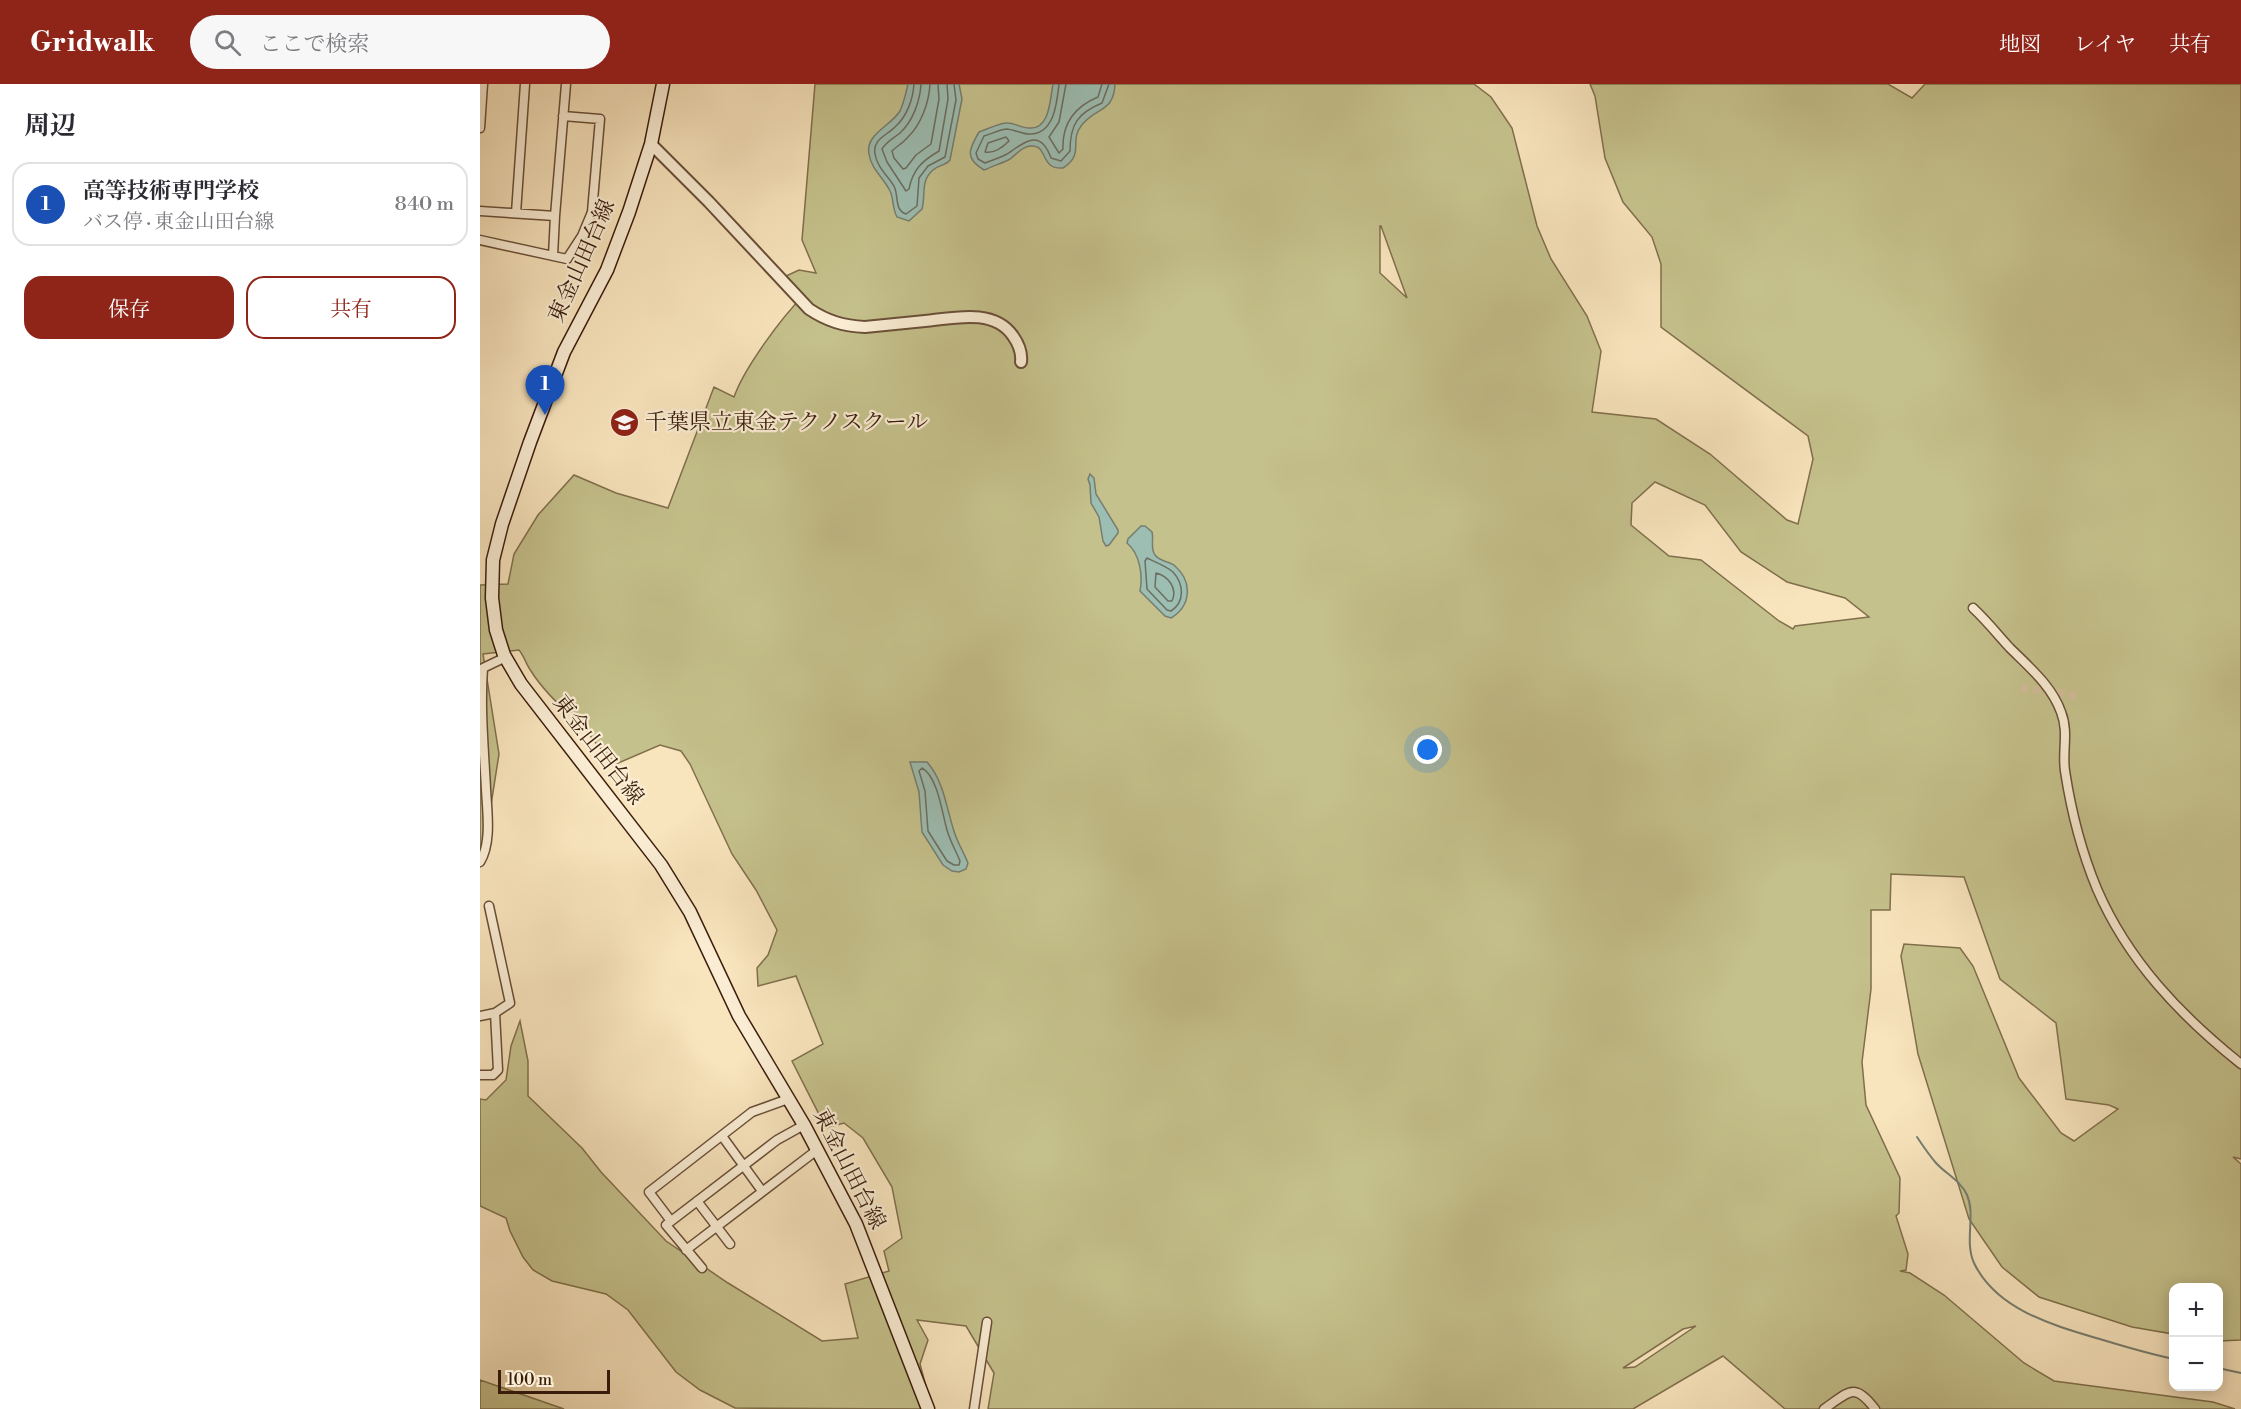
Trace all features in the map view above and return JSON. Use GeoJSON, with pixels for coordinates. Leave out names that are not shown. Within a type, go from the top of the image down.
{"type":"FeatureCollection","features":[{"type":"Feature","properties":{"kind":"main road","name":"東金山田台線"},"geometry":{"type":"LineString","coordinates":[[663,84],[651,144],[629,212],[607,270],[564,352],[502,524],[493,560],[492,598],[496,630],[506,657],[521,684],[664,871],[690,912],[739,1016],[804,1125],[856,1224],[928,1409]]}},
{"type":"Feature","properties":{"kind":"street"},"geometry":{"type":"LineString","coordinates":[[480,128],[483,84]]}},
{"type":"Feature","properties":{"kind":"street"},"geometry":{"type":"LineString","coordinates":[[516,213],[525,84]]}},
{"type":"Feature","properties":{"kind":"street"},"geometry":{"type":"LineString","coordinates":[[553,256],[566,84]]}},
{"type":"Feature","properties":{"kind":"street"},"geometry":{"type":"LineString","coordinates":[[480,240],[567,260],[582,236],[592,212],[600,118],[563,116]]}},
{"type":"Feature","properties":{"kind":"street"},"geometry":{"type":"LineString","coordinates":[[651,144],[809,309],[824,319],[851,327],[967,317],[992,320],[1009,330],[1017,340],[1021,362]]}},
{"type":"Feature","properties":{"kind":"street"},"geometry":{"type":"LineString","coordinates":[[480,211],[555,216]]}},
{"type":"Feature","properties":{"kind":"street"},"geometry":{"type":"LineString","coordinates":[[1973,608],[2035,673],[2055,698],[2062,713],[2066,732],[2065,768],[2080,839],[2097,888],[2115,926],[2147,974],[2176,1007],[2241,1064]]}},
{"type":"Feature","properties":{"kind":"street"},"geometry":{"type":"LineString","coordinates":[[480,862],[486,848],[487,808],[481,690],[483,668],[506,657]]}},
{"type":"Feature","properties":{"kind":"street"},"geometry":{"type":"LineString","coordinates":[[480,1017],[495,1013],[510,1003],[489,906]]}},
{"type":"Feature","properties":{"kind":"street"},"geometry":{"type":"LineString","coordinates":[[480,1075],[493,1075],[498,1070],[495,1013]]}},
{"type":"Feature","properties":{"kind":"street"},"geometry":{"type":"LineString","coordinates":[[671,1221],[648,1192],[752,1112],[788,1099]]}},
{"type":"Feature","properties":{"kind":"street"},"geometry":{"type":"LineString","coordinates":[[702,1268],[666,1225],[777,1140],[804,1125]]}},
{"type":"Feature","properties":{"kind":"street"},"geometry":{"type":"LineString","coordinates":[[722,1136],[762,1191]]}},
{"type":"Feature","properties":{"kind":"street"},"geometry":{"type":"LineString","coordinates":[[686,1250],[817,1150]]}},
{"type":"Feature","properties":{"kind":"street"},"geometry":{"type":"LineString","coordinates":[[697,1201],[730,1244]]}},
{"type":"Feature","properties":{"kind":"street"},"geometry":{"type":"LineString","coordinates":[[974,1409],[987,1322]]}},
{"type":"Feature","properties":{"kind":"street"},"geometry":{"type":"LineString","coordinates":[[1824,1409],[1848,1392],[1854,1391],[1864,1394],[1875,1409]]}},
{"type":"Feature","properties":{"kind":"shaded area"},"geometry":{"type":"Polygon","coordinates":[[[815,84],[1474,84],[1491,97],[1512,128],[1537,226],[1551,259],[1587,316],[1601,351],[1592,412],[1656,419],[1710,454],[1787,520],[1798,524],[1813,459],[1808,436],[1661,327],[1661,264],[1652,237],[1623,202],[1605,158],[1595,96],[1590,84],[1888,84],[1912,98],[1925,84],[2241,84],[2241,1159],[2233,1157],[2241,1164],[2241,1340],[2223,1341],[2223,1283],[2169,1283],[2169,1333],[2132,1327],[2039,1297],[2002,1267],[1969,1219],[1918,1054],[1901,956],[1904,944],[1960,948],[1973,966],[2019,1078],[2061,1133],[2074,1141],[2118,1109],[2109,1105],[2066,1099],[2056,1023],[2000,979],[1964,877],[1891,874],[1890,910],[1871,910],[1871,989],[1862,1062],[1866,1105],[1900,1178],[1899,1213],[1896,1216],[1908,1254],[1906,1270],[1900,1271],[1910,1273],[1944,1295],[2024,1363],[2054,1381],[2213,1402],[2235,1409],[1785,1409],[1723,1356],[1633,1409],[988,1409],[994,1373],[966,1326],[917,1320],[928,1340],[920,1364],[932,1409],[735,1408],[700,1390],[676,1372],[628,1310],[606,1294],[552,1281],[533,1270],[523,1257],[506,1218],[480,1206],[480,1099],[486,1100],[506,1080],[511,1046],[520,1021],[528,1061],[528,1096],[582,1148],[601,1172],[666,1241],[728,1283],[822,1341],[858,1338],[845,1284],[889,1271],[884,1251],[902,1238],[892,1187],[863,1138],[844,1123],[826,1128],[792,1061],[823,1044],[796,976],[758,986],[757,968],[768,955],[777,930],[756,890],[732,854],[690,764],[681,751],[660,745],[616,764],[598,746],[572,712],[562,707],[544,688],[519,650],[483,654],[499,754],[483,856],[480,861],[480,585],[508,584],[514,554],[538,515],[574,475],[616,493],[668,508],[714,387],[734,397],[764,343],[804,295],[786,276],[799,270],[816,273],[802,240],[815,84]],[[1381,226],[1380,273],[1407,298],[1381,226]],[[1655,482],[1632,503],[1631,525],[1669,556],[1701,560],[1779,621],[1793,629],[1795,626],[1869,617],[1845,598],[1787,582],[1741,552],[1705,505],[1655,482]],[[1696,1326],[1683,1329],[1623,1368],[1635,1367],[1696,1326]]]}},
{"type":"Feature","properties":{"kind":"shaded area"},"geometry":{"type":"Polygon","coordinates":[[[480,1380],[564,1409],[480,1409],[480,1380]]]}},
{"type":"Feature","properties":{"kind":"water"},"geometry":{"type":"Polygon","coordinates":[[[908,84],[959,84],[962,99],[950,160],[929,174],[925,183],[922,209],[909,221],[897,217],[890,191],[875,169],[869,154],[871,141],[900,111],[908,84]]]}},
{"type":"Feature","properties":{"kind":"water"},"geometry":{"type":"Polygon","coordinates":[[[1053,84],[1115,84],[1114,93],[1107,105],[1081,126],[1076,137],[1075,153],[1070,163],[1063,168],[1055,168],[1050,165],[1040,149],[1030,146],[1021,149],[1010,159],[987,169],[984,170],[978,166],[970,153],[979,132],[1006,123],[1029,128],[1041,124],[1048,112],[1053,84]]]}},
{"type":"Feature","properties":{"kind":"water"},"geometry":{"type":"Polygon","coordinates":[[[1090,474],[1094,478],[1096,494],[1118,530],[1106,546],[1099,517],[1091,503],[1088,479],[1090,474]]]}},
{"type":"Feature","properties":{"kind":"water"},"geometry":{"type":"Polygon","coordinates":[[[1141,526],[1145,526],[1152,532],[1155,555],[1175,566],[1185,579],[1186,600],[1178,613],[1171,618],[1165,616],[1140,591],[1140,565],[1135,553],[1127,543],[1141,526]]]}},
{"type":"Feature","properties":{"kind":"water"},"geometry":{"type":"Polygon","coordinates":[[[910,762],[927,762],[937,777],[954,832],[968,863],[966,869],[959,872],[952,871],[943,865],[922,832],[919,792],[910,762]]]}},
{"type":"Feature","properties":{"kind":"waterway"},"geometry":{"type":"LineString","coordinates":[[1917,1137],[1928,1154],[1967,1195],[1970,1211],[1971,1255],[1984,1280],[1997,1293],[2030,1314],[2066,1329],[2169,1358]]}},
{"type":"Feature","properties":{"kind":"waterway"},"geometry":{"type":"LineString","coordinates":[[2223,1369],[2241,1373]]}},
{"type":"Feature","properties":{"kind":"tunnel"},"geometry":{"type":"LineString","coordinates":[[2021,688],[2079,696]]}},
{"type":"Feature","properties":{"kind":"place","name":"高等技術専門学校"},"geometry":{"type":"Point","coordinates":[545,415]}},
{"type":"Feature","properties":{"kind":"place","name":"千葉県立東金テクノスクール"},"geometry":{"type":"Point","coordinates":[624,422]}}]}
